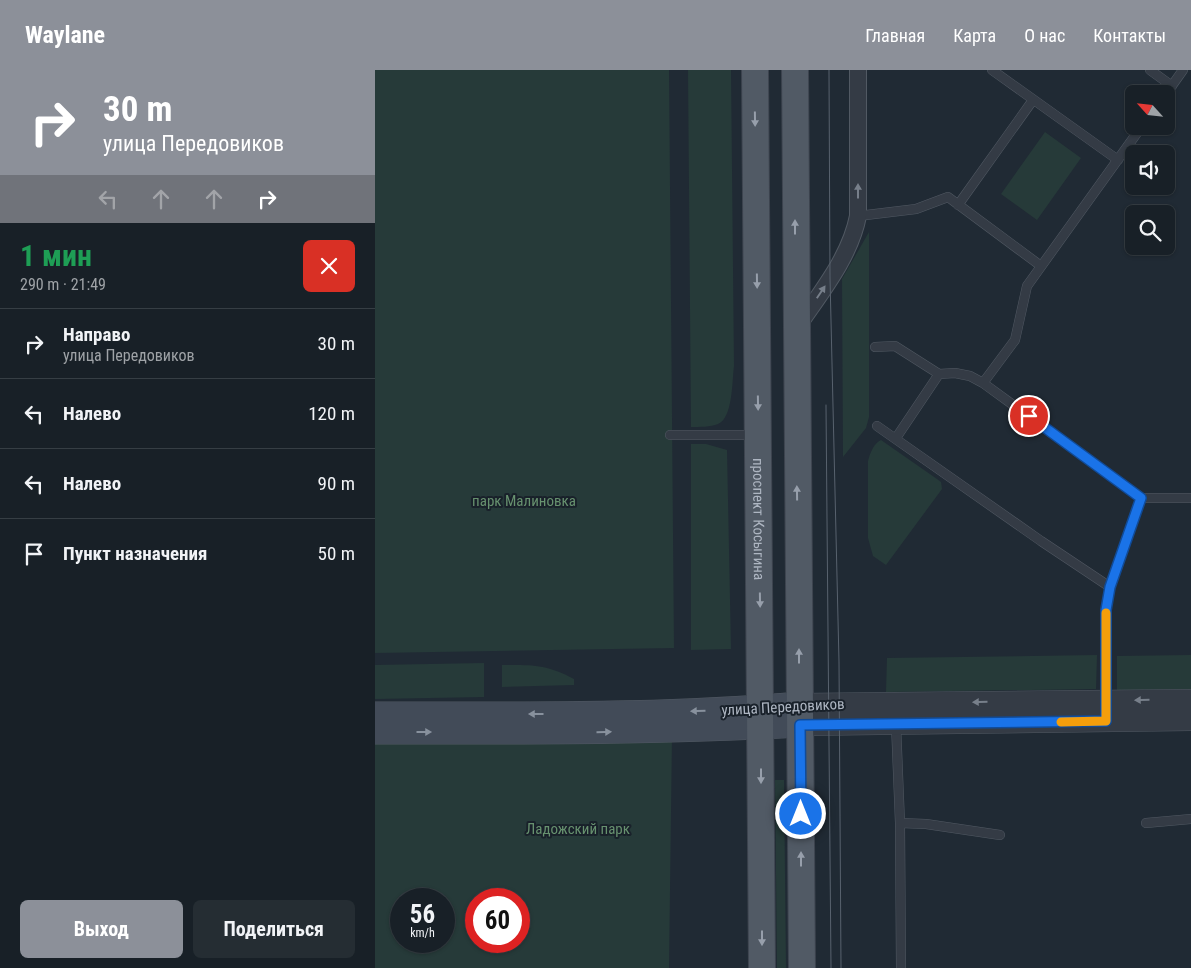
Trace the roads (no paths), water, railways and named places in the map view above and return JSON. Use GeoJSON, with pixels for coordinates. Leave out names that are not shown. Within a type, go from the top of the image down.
{"type":"FeatureCollection","features":[{"type":"Feature","properties":{"kind":"main road","name":"проспект Косыгина"},"geometry":{"type":"LineString","coordinates":[[755,70],[763,968]]}},
{"type":"Feature","properties":{"kind":"main road"},"geometry":{"type":"LineString","coordinates":[[795,70],[802,968]]}},
{"type":"Feature","properties":{"kind":"main road","name":"улица Передовиков"},"geometry":{"type":"LineString","coordinates":[[375,714],[563,714],[697,711],[761,717]]}},
{"type":"Feature","properties":{"kind":"main road","name":"улица Передовиков"},"geometry":{"type":"LineString","coordinates":[[375,732],[562,732],[799,715]]}},
{"type":"Feature","properties":{"kind":"street"},"geometry":{"type":"LineString","coordinates":[[796,328],[825,288],[849,246],[855,231],[858,216],[858,70]]}},
{"type":"Feature","properties":{"kind":"street","name":"улица Передовиков"},"geometry":{"type":"LineString","coordinates":[[799,715],[896,724],[1105,711],[1191,700]]}},
{"type":"Feature","properties":{"kind":"street","name":"улица Передовиков"},"geometry":{"type":"LineString","coordinates":[[799,715],[1105,711],[1191,720]]}},
{"type":"Feature","properties":{"kind":"lane"},"geometry":{"type":"LineString","coordinates":[[992,70],[1118,160]]}},
{"type":"Feature","properties":{"kind":"lane"},"geometry":{"type":"LineString","coordinates":[[1150,70],[1171,85]]}},
{"type":"Feature","properties":{"kind":"lane"},"geometry":{"type":"LineString","coordinates":[[1173,85],[1183,70]]}},
{"type":"Feature","properties":{"kind":"lane"},"geometry":{"type":"LineString","coordinates":[[958,204],[1033,100]]}},
{"type":"Feature","properties":{"kind":"lane"},"geometry":{"type":"LineString","coordinates":[[983,383],[1015,340],[1027,286],[1136,135]]}},
{"type":"Feature","properties":{"kind":"lane"},"geometry":{"type":"LineString","coordinates":[[858,216],[916,209],[948,197],[1041,266]]}},
{"type":"Feature","properties":{"kind":"lane"},"geometry":{"type":"LineString","coordinates":[[875,347],[895,346],[939,374],[955,373],[969,376],[983,383],[1141,498],[1191,498]]}},
{"type":"Feature","properties":{"kind":"lane"},"geometry":{"type":"LineString","coordinates":[[896,438],[939,374]]}},
{"type":"Feature","properties":{"kind":"lane"},"geometry":{"type":"LineString","coordinates":[[877,426],[1110,587]]}},
{"type":"Feature","properties":{"kind":"lane"},"geometry":{"type":"LineString","coordinates":[[670,435],[758,435]]}},
{"type":"Feature","properties":{"kind":"lane"},"geometry":{"type":"LineString","coordinates":[[1105,711],[1106,610],[1110,587],[1141,498]]}},
{"type":"Feature","properties":{"kind":"lane"},"geometry":{"type":"LineString","coordinates":[[896,724],[900,823],[901,968]]}},
{"type":"Feature","properties":{"kind":"lane"},"geometry":{"type":"LineString","coordinates":[[1146,823],[1191,819]]}},
{"type":"Feature","properties":{"kind":"lane"},"geometry":{"type":"LineString","coordinates":[[900,823],[926,824],[1000,835]]}},
{"type":"Feature","properties":{"kind":"tram line"},"geometry":{"type":"LineString","coordinates":[[829,70],[830,278],[839,662],[841,968]]}},
{"type":"Feature","properties":{"kind":"tram line"},"geometry":{"type":"LineString","coordinates":[[826,405],[831,968]]}},
{"type":"Feature","properties":{"kind":"park label","name":"парк Малиновка"},"geometry":{"type":"Point","coordinates":[524,501]}},
{"type":"Feature","properties":{"kind":"park label","name":"Ладожский парк"},"geometry":{"type":"Point","coordinates":[578,829]}}]}
